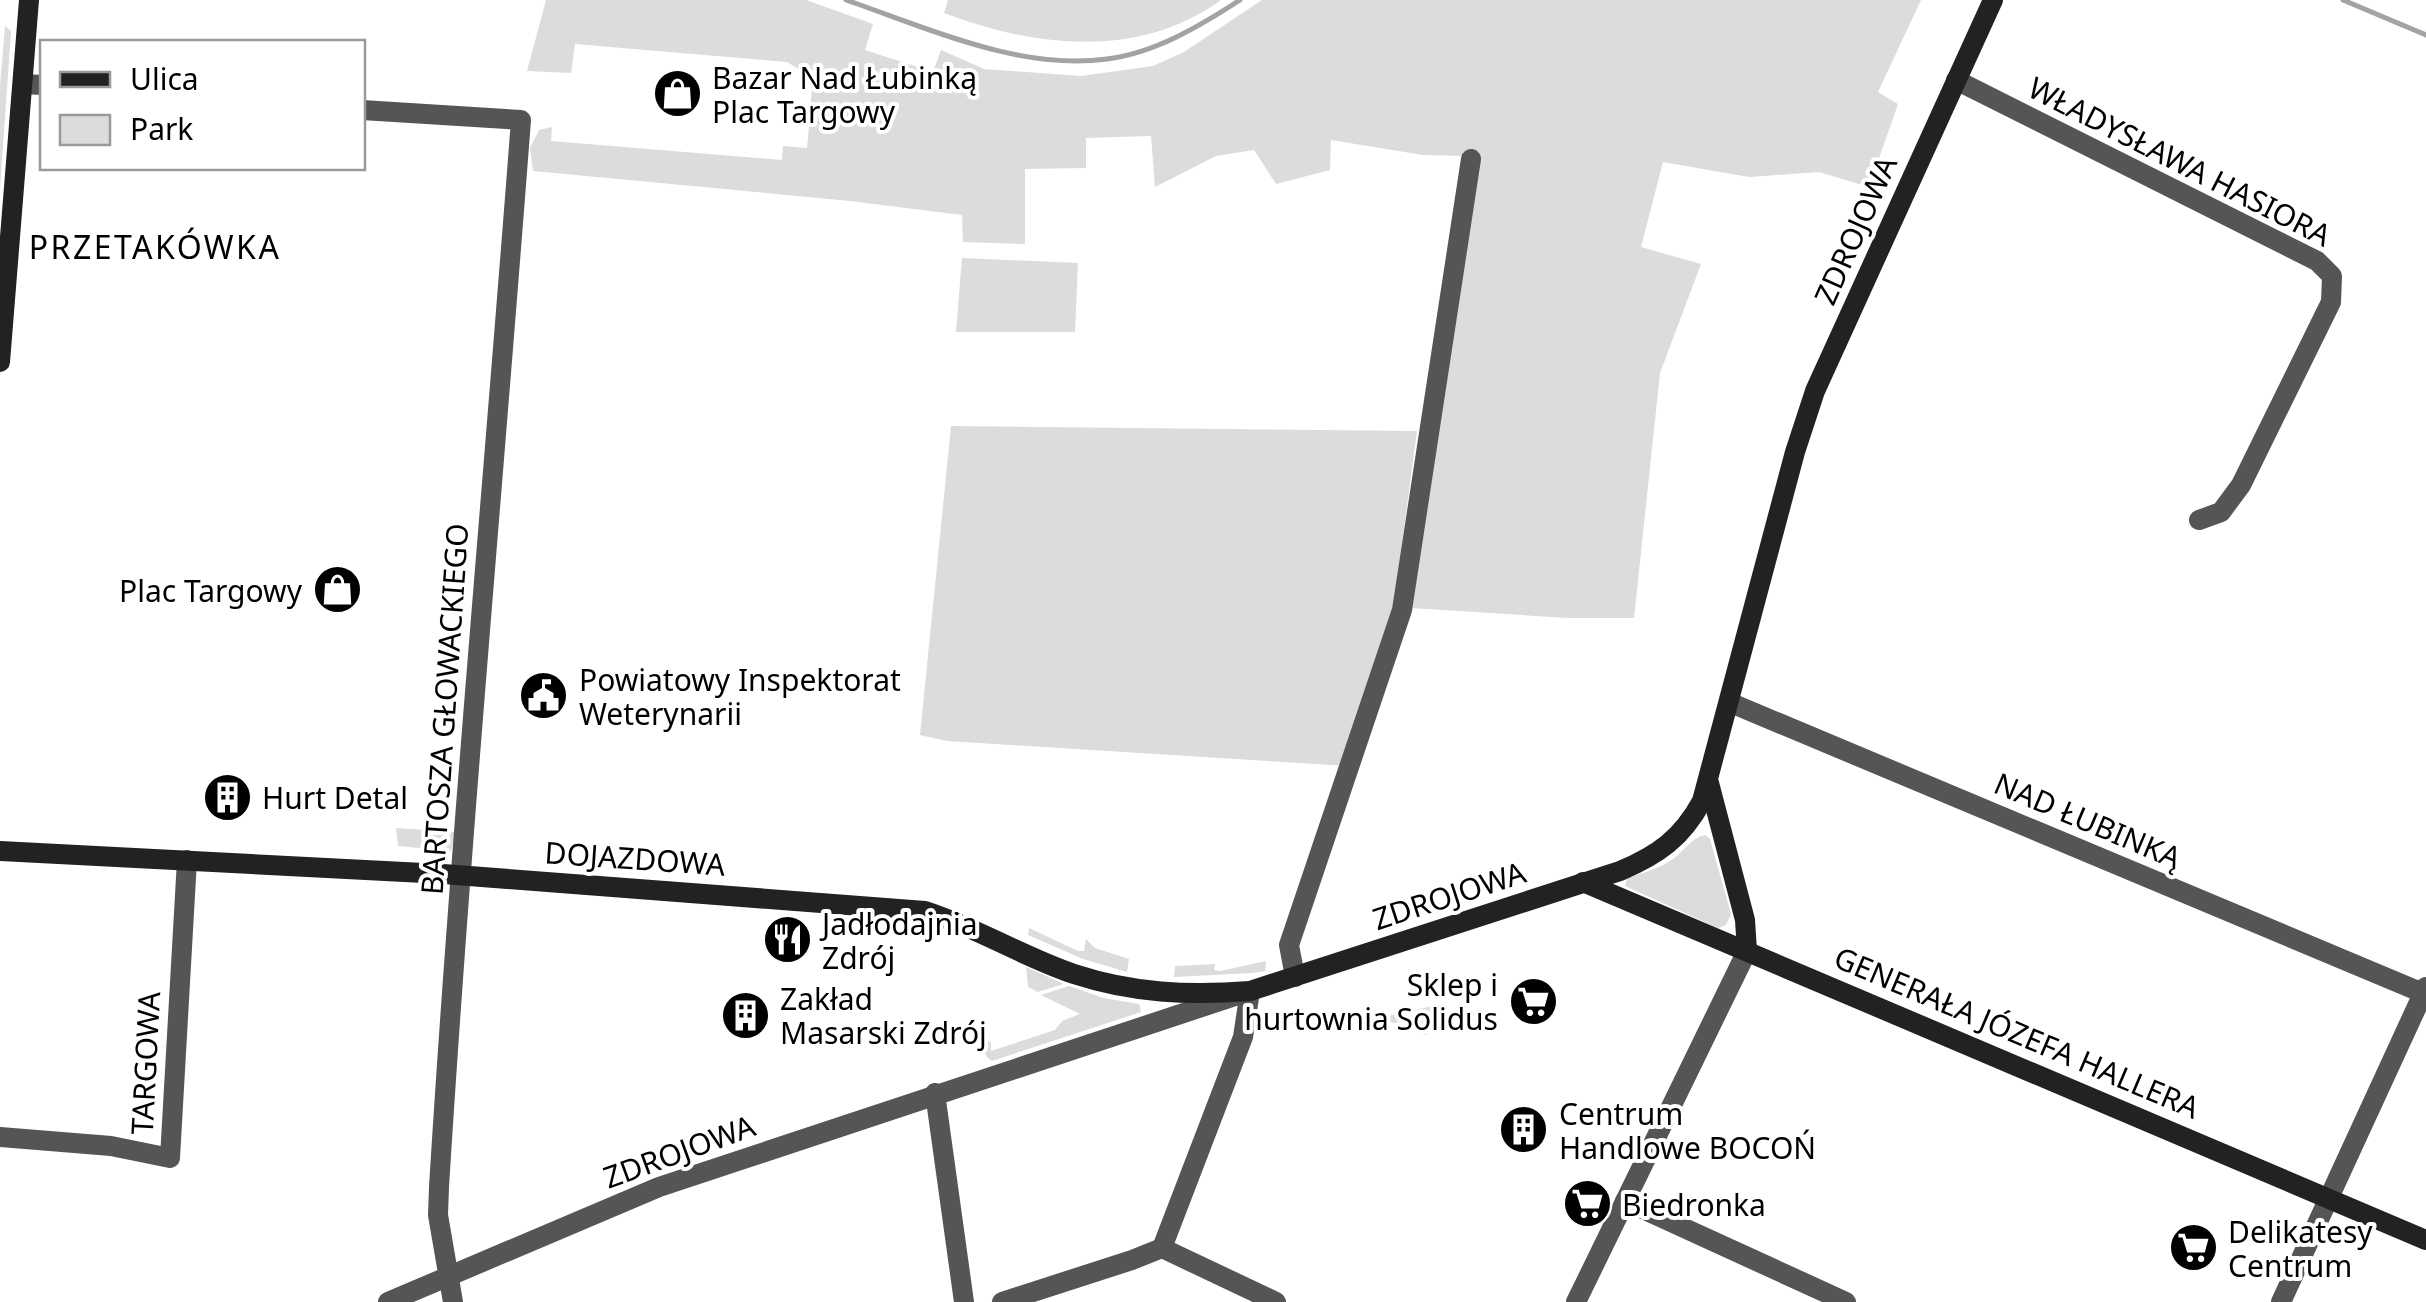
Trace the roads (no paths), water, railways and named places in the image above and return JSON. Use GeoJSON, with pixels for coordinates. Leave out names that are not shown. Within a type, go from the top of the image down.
{"type":"FeatureCollection","features":[{"type":"Feature","properties":{"kind":"street"},"geometry":{"type":"LineString","coordinates":[[0,362],[33,85],[29,0]]}},
{"type":"Feature","properties":{"kind":"street","name":"ZDROJOWA"},"geometry":{"type":"LineString","coordinates":[[388,1302],[659,1186],[1620,871],[1668,846],[1691,820],[1709,781],[1814,391],[1993,0]]}},
{"type":"Feature","properties":{"kind":"street","name":"WŁADYSŁAWA HASIORA"},"geometry":{"type":"LineString","coordinates":[[1956,80],[2317,261],[2332,276],[2332,302],[2241,485],[2221,512],[2199,520]]}},
{"type":"Feature","properties":{"kind":"street","name":"BARTOSZA GŁOWACKIEGO"},"geometry":{"type":"LineString","coordinates":[[365,110],[521,120],[470,722],[438,1215],[453,1302]]}},
{"type":"Feature","properties":{"kind":"street"},"geometry":{"type":"LineString","coordinates":[[1296,977],[1290,944],[1402,610],[1471,159]]}},
{"type":"Feature","properties":{"kind":"street","name":"NAD ŁUBINKĄ"},"geometry":{"type":"LineString","coordinates":[[1730,704],[2425,990]]}},
{"type":"Feature","properties":{"kind":"street"},"geometry":{"type":"LineString","coordinates":[[1576,1302],[1747,950],[1746,920],[1709,781]]}},
{"type":"Feature","properties":{"kind":"street","name":"DOJAZDOWA"},"geometry":{"type":"LineString","coordinates":[[0,851],[462,876],[925,911],[994,936],[1060,968],[1108,982],[1175,994],[1250,991]]}},
{"type":"Feature","properties":{"kind":"street","name":"TARGOWA"},"geometry":{"type":"LineString","coordinates":[[0,1137],[111,1146],[170,1158],[187,860]]}},
{"type":"Feature","properties":{"kind":"street","name":"GENERAŁA JÓZEFA HALLERA"},"geometry":{"type":"LineString","coordinates":[[1583,882],[2426,1240]]}},
{"type":"Feature","properties":{"kind":"street"},"geometry":{"type":"LineString","coordinates":[[2281,1302],[2425,990]]}},
{"type":"Feature","properties":{"kind":"street"},"geometry":{"type":"LineString","coordinates":[[1002,1302],[1162,1248],[1244,1037],[1250,991]]}},
{"type":"Feature","properties":{"kind":"street"},"geometry":{"type":"LineString","coordinates":[[935,1093],[964,1302]]}},
{"type":"Feature","properties":{"kind":"street"},"geometry":{"type":"LineString","coordinates":[[1626,1202],[1846,1302]]}},
{"type":"Feature","properties":{"kind":"street"},"geometry":{"type":"LineString","coordinates":[[1162,1248],[1276,1302]]}},
{"type":"Feature","properties":{"kind":"waterway"},"geometry":{"type":"LineString","coordinates":[[846,0],[974,44],[1041,59],[1074,61],[1125,56],[1160,45],[1240,0]]}},
{"type":"Feature","properties":{"kind":"waterway"},"geometry":{"type":"LineString","coordinates":[[2343,0],[2426,35]]}},
{"type":"Feature","properties":{"kind":"place","name":"Bazar Nad Łubinką Plac Targowy"},"geometry":{"type":"Point","coordinates":[677,94]}},
{"type":"Feature","properties":{"kind":"place","name":"Plac Targowy"},"geometry":{"type":"Point","coordinates":[337,590]}},
{"type":"Feature","properties":{"kind":"place","name":"Powiatowy Inspektorat Weterynarii"},"geometry":{"type":"Point","coordinates":[544,696]}},
{"type":"Feature","properties":{"kind":"place","name":"Hurt Detal"},"geometry":{"type":"Point","coordinates":[227,797]}},
{"type":"Feature","properties":{"kind":"place","name":"Jadłodajnia Zdrój"},"geometry":{"type":"Point","coordinates":[787,940]}},
{"type":"Feature","properties":{"kind":"place","name":"Sklep i hurtownia Solidus"},"geometry":{"type":"Point","coordinates":[1533,1001]}},
{"type":"Feature","properties":{"kind":"place","name":"Zakład Masarski Zdrój"},"geometry":{"type":"Point","coordinates":[745,1015]}},
{"type":"Feature","properties":{"kind":"place","name":"Centrum Handlowe BOCOŃ"},"geometry":{"type":"Point","coordinates":[1524,1130]}},
{"type":"Feature","properties":{"kind":"place","name":"Biedronka"},"geometry":{"type":"Point","coordinates":[1587,1204]}},
{"type":"Feature","properties":{"kind":"place","name":"Delikatesy Centrum"},"geometry":{"type":"Point","coordinates":[2193,1248]}},
{"type":"Feature","properties":{"kind":"district","name":"PRZETAKÓWKA"},"geometry":{"type":"Point","coordinates":[155,246]}}]}
